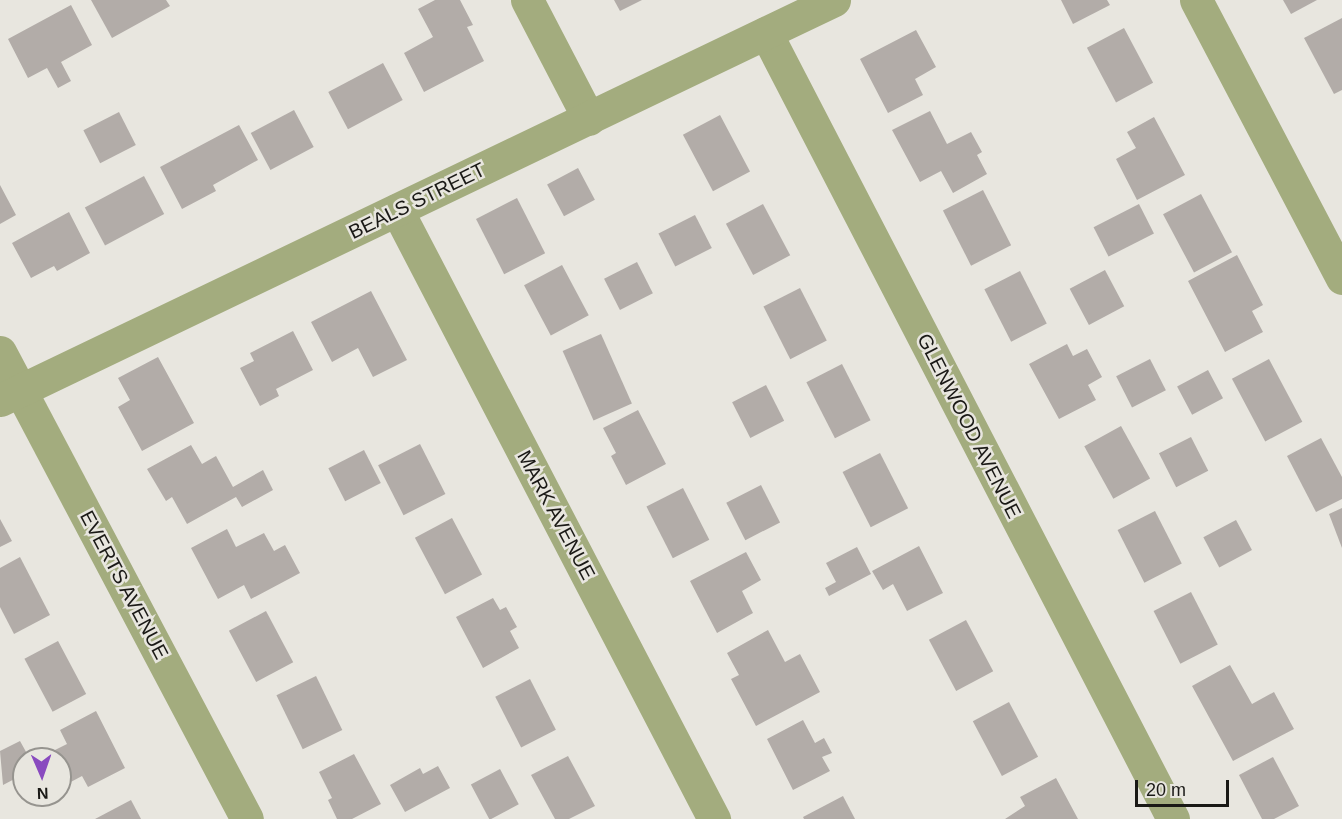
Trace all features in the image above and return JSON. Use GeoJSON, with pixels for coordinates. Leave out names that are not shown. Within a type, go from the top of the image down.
{"type":"FeatureCollection","features":[{"type":"Feature","properties":{"kind":"street"},"geometry":{"type":"LineString","coordinates":[[527,0],[589,119]]}},
{"type":"Feature","properties":{"kind":"street","name":"BEALS STREET"},"geometry":{"type":"LineString","coordinates":[[11,395],[834,0]]}},
{"type":"Feature","properties":{"kind":"street"},"geometry":{"type":"LineString","coordinates":[[1196,0],[1342,278]]}},
{"type":"Feature","properties":{"kind":"street","name":"GLENWOOD AVENUE"},"geometry":{"type":"LineString","coordinates":[[765,33],[1173,819]]}},
{"type":"Feature","properties":{"kind":"street","name":"MARK AVENUE"},"geometry":{"type":"LineString","coordinates":[[397,210],[714,819]]}},
{"type":"Feature","properties":{"kind":"street","name":"EVERTS AVENUE"},"geometry":{"type":"LineString","coordinates":[[0,352],[11,395],[247,819]]}},
{"type":"Feature","properties":{"kind":"building"},"geometry":{"type":"Polygon","coordinates":[[[91,0],[166,0],[170,6],[112,38],[91,0]]]}},
{"type":"Feature","properties":{"kind":"building"},"geometry":{"type":"Polygon","coordinates":[[[435,0],[460,0],[473,25],[467,27],[484,61],[424,92],[404,53],[433,37],[418,9],[435,0]]]}},
{"type":"Feature","properties":{"kind":"building"},"geometry":{"type":"Polygon","coordinates":[[[614,0],[642,0],[620,11],[614,0]]]}},
{"type":"Feature","properties":{"kind":"building"},"geometry":{"type":"Polygon","coordinates":[[[1061,0],[1107,0],[1110,5],[1073,24],[1061,0]]]}},
{"type":"Feature","properties":{"kind":"building"},"geometry":{"type":"Polygon","coordinates":[[[1283,0],[1317,0],[1291,14],[1283,0]]]}},
{"type":"Feature","properties":{"kind":"building"},"geometry":{"type":"Polygon","coordinates":[[[71,5],[92,45],[61,62],[71,81],[58,88],[47,68],[28,78],[8,39],[71,5]]]}},
{"type":"Feature","properties":{"kind":"building"},"geometry":{"type":"Polygon","coordinates":[[[1342,18],[1342,90],[1334,94],[1304,38],[1342,18]]]}},
{"type":"Feature","properties":{"kind":"building"},"geometry":{"type":"Polygon","coordinates":[[[1124,28],[1153,83],[1116,102],[1087,48],[1124,28]]]}},
{"type":"Feature","properties":{"kind":"building"},"geometry":{"type":"Polygon","coordinates":[[[916,30],[936,67],[915,79],[923,95],[888,113],[860,59],[916,30]]]}},
{"type":"Feature","properties":{"kind":"building"},"geometry":{"type":"Polygon","coordinates":[[[383,63],[403,100],[348,129],[328,92],[383,63]]]}},
{"type":"Feature","properties":{"kind":"building"},"geometry":{"type":"Polygon","coordinates":[[[294,110],[314,147],[270,170],[251,133],[294,110]]]}},
{"type":"Feature","properties":{"kind":"building"},"geometry":{"type":"Polygon","coordinates":[[[930,111],[947,144],[971,132],[982,152],[977,155],[987,174],[953,193],[941,171],[920,182],[892,130],[930,111]]]}},
{"type":"Feature","properties":{"kind":"building"},"geometry":{"type":"Polygon","coordinates":[[[119,112],[136,145],[100,163],[83,130],[119,112]]]}},
{"type":"Feature","properties":{"kind":"building"},"geometry":{"type":"Polygon","coordinates":[[[720,115],[750,172],[713,191],[683,135],[720,115]]]}},
{"type":"Feature","properties":{"kind":"building"},"geometry":{"type":"Polygon","coordinates":[[[1154,117],[1185,175],[1137,200],[1116,159],[1136,148],[1127,132],[1154,117]]]}},
{"type":"Feature","properties":{"kind":"building"},"geometry":{"type":"Polygon","coordinates":[[[239,125],[258,160],[213,185],[216,191],[182,209],[160,167],[239,125]]]}},
{"type":"Feature","properties":{"kind":"building"},"geometry":{"type":"Polygon","coordinates":[[[578,168],[595,200],[564,216],[547,184],[578,168]]]}},
{"type":"Feature","properties":{"kind":"building"},"geometry":{"type":"Polygon","coordinates":[[[144,176],[164,214],[105,245],[85,207],[144,176]]]}},
{"type":"Feature","properties":{"kind":"building"},"geometry":{"type":"Polygon","coordinates":[[[0,185],[16,215],[0,224],[0,185]]]}},
{"type":"Feature","properties":{"kind":"building"},"geometry":{"type":"Polygon","coordinates":[[[983,190],[1011,245],[971,266],[943,210],[983,190]]]}},
{"type":"Feature","properties":{"kind":"building"},"geometry":{"type":"Polygon","coordinates":[[[1201,194],[1232,252],[1194,272],[1163,214],[1201,194]]]}},
{"type":"Feature","properties":{"kind":"building"},"geometry":{"type":"Polygon","coordinates":[[[517,198],[545,253],[504,274],[476,219],[517,198]]]}},
{"type":"Feature","properties":{"kind":"building"},"geometry":{"type":"Polygon","coordinates":[[[763,204],[790,255],[753,275],[726,224],[763,204]]]}},
{"type":"Feature","properties":{"kind":"building"},"geometry":{"type":"Polygon","coordinates":[[[1139,204],[1154,233],[1109,257],[1094,227],[1139,204]]]}},
{"type":"Feature","properties":{"kind":"building"},"geometry":{"type":"Polygon","coordinates":[[[69,212],[90,253],[57,271],[54,266],[31,278],[12,243],[69,212]]]}},
{"type":"Feature","properties":{"kind":"building"},"geometry":{"type":"Polygon","coordinates":[[[695,215],[712,248],[675,267],[658,234],[695,215]]]}},
{"type":"Feature","properties":{"kind":"building"},"geometry":{"type":"Polygon","coordinates":[[[1237,255],[1263,305],[1252,311],[1263,332],[1225,352],[1188,281],[1237,255]]]}},
{"type":"Feature","properties":{"kind":"building"},"geometry":{"type":"Polygon","coordinates":[[[637,262],[653,293],[620,310],[604,279],[637,262]]]}},
{"type":"Feature","properties":{"kind":"building"},"geometry":{"type":"Polygon","coordinates":[[[562,265],[589,315],[551,336],[524,285],[562,265]]]}},
{"type":"Feature","properties":{"kind":"building"},"geometry":{"type":"Polygon","coordinates":[[[1105,270],[1124,306],[1089,325],[1070,289],[1105,270]]]}},
{"type":"Feature","properties":{"kind":"building"},"geometry":{"type":"Polygon","coordinates":[[[1020,271],[1047,324],[1011,342],[984,289],[1020,271]]]}},
{"type":"Feature","properties":{"kind":"building"},"geometry":{"type":"Polygon","coordinates":[[[800,288],[827,341],[790,359],[763,307],[800,288]]]}},
{"type":"Feature","properties":{"kind":"building"},"geometry":{"type":"Polygon","coordinates":[[[371,291],[407,360],[373,377],[358,348],[332,362],[311,322],[371,291]]]}},
{"type":"Feature","properties":{"kind":"building"},"geometry":{"type":"Polygon","coordinates":[[[293,331],[313,370],[276,389],[279,396],[260,406],[240,368],[254,361],[250,353],[293,331]]]}},
{"type":"Feature","properties":{"kind":"building"},"geometry":{"type":"Polygon","coordinates":[[[601,334],[632,403],[594,421],[563,351],[601,334]]]}},
{"type":"Feature","properties":{"kind":"building"},"geometry":{"type":"Polygon","coordinates":[[[1067,344],[1073,356],[1087,349],[1102,377],[1088,385],[1096,400],[1059,419],[1029,364],[1067,344]]]}},
{"type":"Feature","properties":{"kind":"building"},"geometry":{"type":"Polygon","coordinates":[[[158,357],[194,423],[142,451],[118,407],[130,400],[118,378],[158,357]]]}},
{"type":"Feature","properties":{"kind":"building"},"geometry":{"type":"Polygon","coordinates":[[[1150,359],[1166,390],[1132,407],[1116,376],[1150,359]]]}},
{"type":"Feature","properties":{"kind":"building"},"geometry":{"type":"Polygon","coordinates":[[[1269,359],[1302,422],[1265,441],[1232,379],[1269,359]]]}},
{"type":"Feature","properties":{"kind":"building"},"geometry":{"type":"Polygon","coordinates":[[[842,364],[871,420],[835,438],[806,382],[842,364]]]}},
{"type":"Feature","properties":{"kind":"building"},"geometry":{"type":"Polygon","coordinates":[[[1208,370],[1223,398],[1192,415],[1177,386],[1208,370]]]}},
{"type":"Feature","properties":{"kind":"building"},"geometry":{"type":"Polygon","coordinates":[[[766,385],[784,421],[750,438],[732,402],[766,385]]]}},
{"type":"Feature","properties":{"kind":"building"},"geometry":{"type":"Polygon","coordinates":[[[638,410],[666,464],[626,485],[611,456],[616,453],[603,428],[638,410]]]}},
{"type":"Feature","properties":{"kind":"building"},"geometry":{"type":"Polygon","coordinates":[[[1121,426],[1150,478],[1113,499],[1084,446],[1121,426]]]}},
{"type":"Feature","properties":{"kind":"building"},"geometry":{"type":"Polygon","coordinates":[[[1191,437],[1208,471],[1176,487],[1159,453],[1191,437]]]}},
{"type":"Feature","properties":{"kind":"building"},"geometry":{"type":"Polygon","coordinates":[[[1321,438],[1342,477],[1342,499],[1316,512],[1287,456],[1321,438]]]}},
{"type":"Feature","properties":{"kind":"building"},"geometry":{"type":"Polygon","coordinates":[[[420,444],[445,494],[404,515],[378,465],[420,444]]]}},
{"type":"Feature","properties":{"kind":"building"},"geometry":{"type":"Polygon","coordinates":[[[191,445],[202,464],[216,456],[233,487],[263,470],[273,490],[242,507],[236,497],[187,524],[172,497],[166,501],[147,469],[191,445]]]}},
{"type":"Feature","properties":{"kind":"building"},"geometry":{"type":"Polygon","coordinates":[[[364,450],[381,483],[345,501],[328,468],[364,450]]]}},
{"type":"Feature","properties":{"kind":"building"},"geometry":{"type":"Polygon","coordinates":[[[880,453],[908,508],[871,527],[843,472],[880,453]]]}},
{"type":"Feature","properties":{"kind":"building"},"geometry":{"type":"Polygon","coordinates":[[[761,485],[780,522],[745,540],[726,503],[761,485]]]}},
{"type":"Feature","properties":{"kind":"building"},"geometry":{"type":"Polygon","coordinates":[[[683,488],[709,540],[673,558],[646,507],[683,488]]]}},
{"type":"Feature","properties":{"kind":"building"},"geometry":{"type":"Polygon","coordinates":[[[1342,508],[1342,548],[1329,514],[1342,508]]]}},
{"type":"Feature","properties":{"kind":"building"},"geometry":{"type":"Polygon","coordinates":[[[1155,511],[1182,564],[1144,583],[1118,530],[1155,511]]]}},
{"type":"Feature","properties":{"kind":"building"},"geometry":{"type":"Polygon","coordinates":[[[452,518],[482,575],[445,594],[415,538],[452,518]]]}},
{"type":"Feature","properties":{"kind":"building"},"geometry":{"type":"Polygon","coordinates":[[[0,519],[12,541],[0,547],[0,519]]]}},
{"type":"Feature","properties":{"kind":"building"},"geometry":{"type":"Polygon","coordinates":[[[1236,520],[1252,550],[1219,567],[1203,537],[1236,520]]]}},
{"type":"Feature","properties":{"kind":"building"},"geometry":{"type":"Polygon","coordinates":[[[227,529],[236,547],[264,533],[274,551],[285,545],[300,573],[251,599],[244,585],[218,599],[191,548],[227,529]]]}},
{"type":"Feature","properties":{"kind":"building"},"geometry":{"type":"Polygon","coordinates":[[[919,546],[943,593],[907,611],[893,584],[883,590],[872,571],[919,546]]]}},
{"type":"Feature","properties":{"kind":"building"},"geometry":{"type":"Polygon","coordinates":[[[857,547],[871,574],[829,596],[825,588],[836,582],[826,563],[857,547]]]}},
{"type":"Feature","properties":{"kind":"building"},"geometry":{"type":"Polygon","coordinates":[[[746,552],[761,580],[742,591],[753,613],[717,633],[690,581],[746,552]]]}},
{"type":"Feature","properties":{"kind":"building"},"geometry":{"type":"Polygon","coordinates":[[[20,557],[50,615],[14,634],[0,607],[0,568],[20,557]]]}},
{"type":"Feature","properties":{"kind":"building"},"geometry":{"type":"Polygon","coordinates":[[[1191,592],[1218,645],[1180,664],[1154,611],[1191,592]]]}},
{"type":"Feature","properties":{"kind":"building"},"geometry":{"type":"Polygon","coordinates":[[[493,598],[500,610],[506,607],[517,627],[510,631],[519,648],[483,668],[456,617],[493,598]]]}},
{"type":"Feature","properties":{"kind":"building"},"geometry":{"type":"Polygon","coordinates":[[[266,611],[293,662],[256,682],[229,631],[266,611]]]}},
{"type":"Feature","properties":{"kind":"building"},"geometry":{"type":"Polygon","coordinates":[[[966,620],[993,671],[956,691],[929,640],[966,620]]]}},
{"type":"Feature","properties":{"kind":"building"},"geometry":{"type":"Polygon","coordinates":[[[768,630],[785,662],[800,654],[820,692],[756,726],[731,679],[739,675],[727,653],[768,630]]]}},
{"type":"Feature","properties":{"kind":"building"},"geometry":{"type":"Polygon","coordinates":[[[58,641],[86,694],[53,712],[24,659],[58,641]]]}},
{"type":"Feature","properties":{"kind":"building"},"geometry":{"type":"Polygon","coordinates":[[[1230,665],[1252,704],[1274,692],[1294,729],[1233,761],[1192,686],[1230,665]]]}},
{"type":"Feature","properties":{"kind":"building"},"geometry":{"type":"Polygon","coordinates":[[[316,676],[342,730],[303,749],[276,695],[316,676]]]}},
{"type":"Feature","properties":{"kind":"building"},"geometry":{"type":"Polygon","coordinates":[[[530,679],[556,730],[521,747],[495,697],[530,679]]]}},
{"type":"Feature","properties":{"kind":"building"},"geometry":{"type":"Polygon","coordinates":[[[1009,702],[1038,757],[1002,776],[973,721],[1009,702]]]}},
{"type":"Feature","properties":{"kind":"building"},"geometry":{"type":"Polygon","coordinates":[[[96,711],[125,768],[88,787],[82,776],[72,781],[72,747],[61,747],[67,744],[60,730],[96,711]]]}},
{"type":"Feature","properties":{"kind":"building"},"geometry":{"type":"Polygon","coordinates":[[[803,720],[815,743],[824,738],[832,753],[822,757],[830,771],[793,790],[767,739],[803,720]]]}},
{"type":"Feature","properties":{"kind":"building"},"geometry":{"type":"Polygon","coordinates":[[[20,741],[23,747],[12,747],[12,780],[3,785],[0,751],[20,741]]]}},
{"type":"Feature","properties":{"kind":"building"},"geometry":{"type":"Polygon","coordinates":[[[354,754],[381,804],[352,819],[337,819],[328,800],[332,798],[319,772],[354,754]]]}},
{"type":"Feature","properties":{"kind":"building"},"geometry":{"type":"Polygon","coordinates":[[[568,756],[595,806],[569,819],[555,819],[531,775],[568,756]]]}},
{"type":"Feature","properties":{"kind":"building"},"geometry":{"type":"Polygon","coordinates":[[[1273,757],[1299,806],[1274,819],[1262,819],[1239,775],[1273,757]]]}},
{"type":"Feature","properties":{"kind":"building"},"geometry":{"type":"Polygon","coordinates":[[[438,766],[450,788],[405,812],[390,785],[420,768],[423,774],[438,766]]]}},
{"type":"Feature","properties":{"kind":"building"},"geometry":{"type":"Polygon","coordinates":[[[500,769],[519,804],[489,819],[471,784],[500,769]]]}},
{"type":"Feature","properties":{"kind":"building"},"geometry":{"type":"Polygon","coordinates":[[[1056,778],[1078,819],[1005,819],[1025,806],[1020,797],[1056,778]]]}},
{"type":"Feature","properties":{"kind":"building"},"geometry":{"type":"Polygon","coordinates":[[[843,796],[855,819],[804,819],[803,817],[843,796]]]}},
{"type":"Feature","properties":{"kind":"building"},"geometry":{"type":"Polygon","coordinates":[[[131,800],[141,819],[95,819],[131,800]]]}}]}
